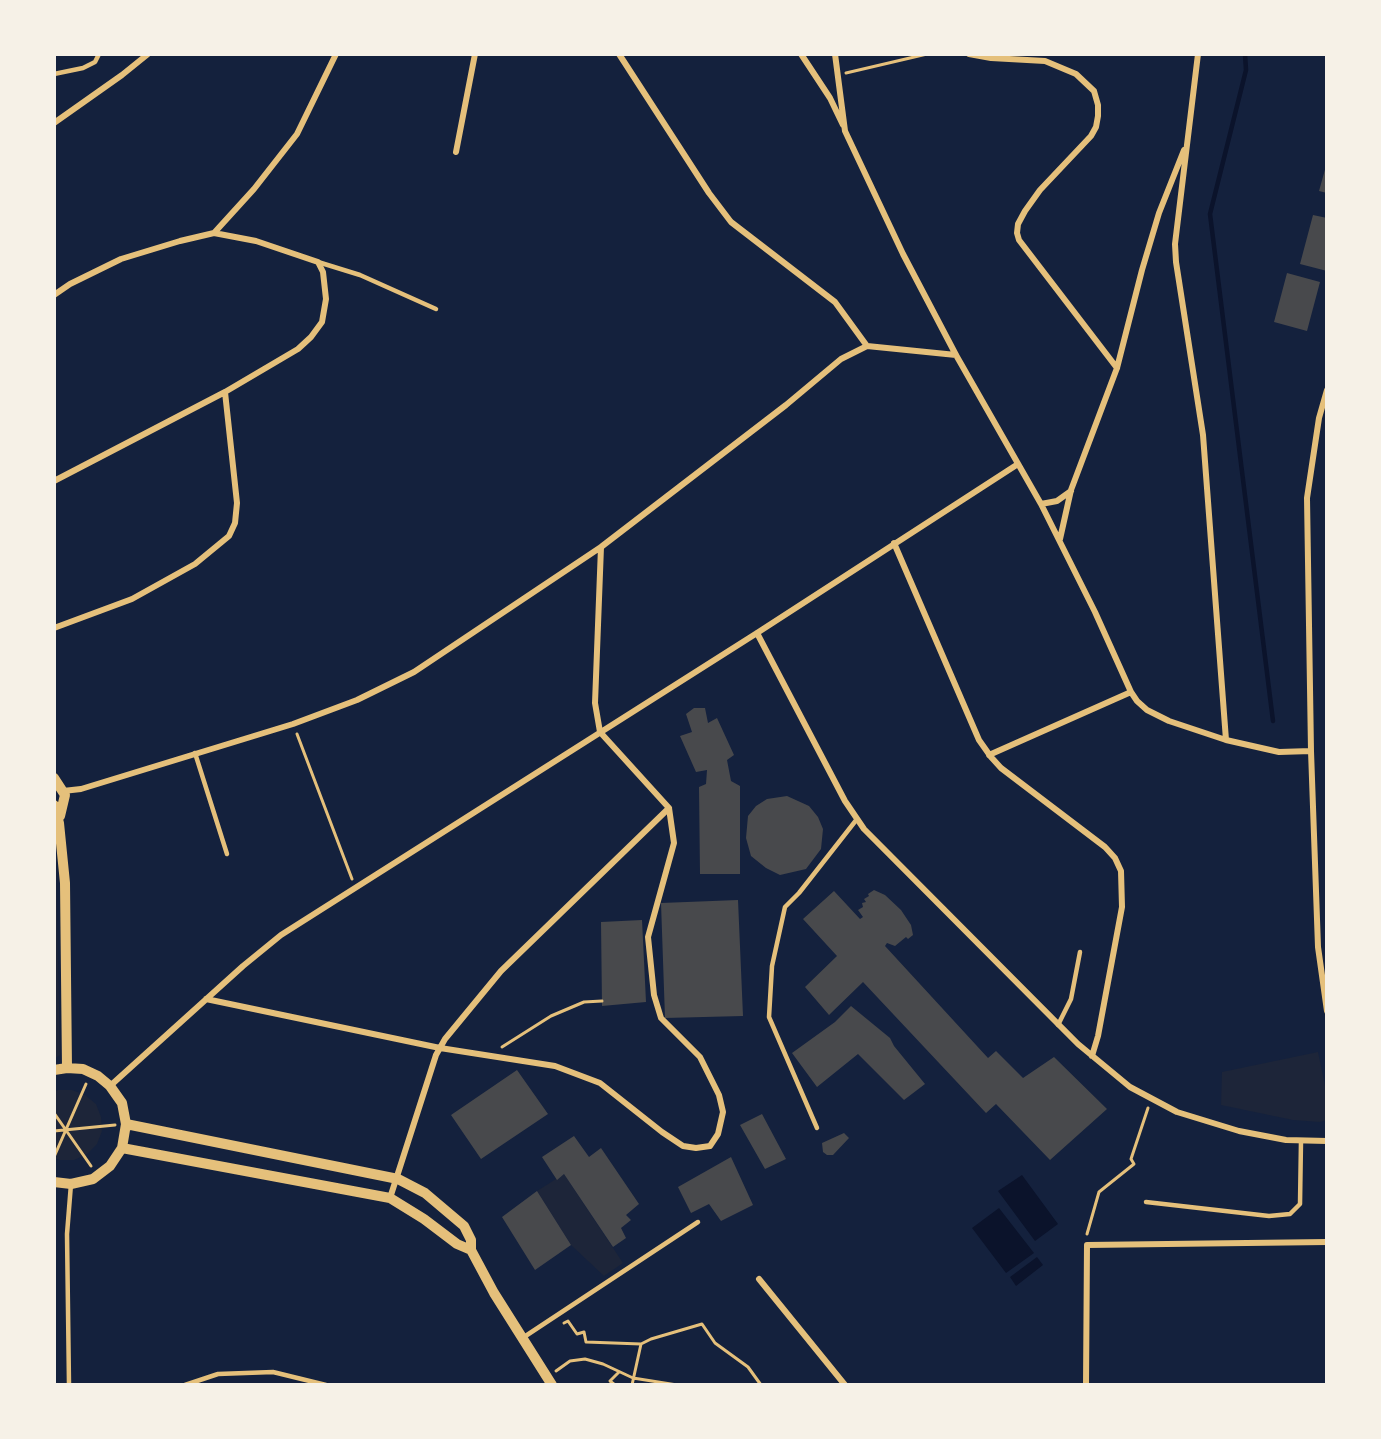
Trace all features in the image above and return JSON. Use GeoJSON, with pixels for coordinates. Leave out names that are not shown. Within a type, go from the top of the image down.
{"type":"FeatureCollection","features":[{"type":"Feature","properties":{"kind":"street"},"geometry":{"type":"LineString","coordinates":[[54,123],[148,54]]}},
{"type":"Feature","properties":{"kind":"street"},"geometry":{"type":"LineString","coordinates":[[214,233],[254,189],[297,134],[336,54]]}},
{"type":"Feature","properties":{"kind":"street"},"geometry":{"type":"LineString","coordinates":[[456,152],[475,54]]}},
{"type":"Feature","properties":{"kind":"street"},"geometry":{"type":"LineString","coordinates":[[619,54],[709,193],[731,222],[835,302],[867,346]]}},
{"type":"Feature","properties":{"kind":"street"},"geometry":{"type":"LineString","coordinates":[[801,54],[830,98],[903,254],[956,355],[1041,504],[1095,612],[1131,692],[1147,710],[1169,721],[1226,740],[1279,752],[1311,751]]}},
{"type":"Feature","properties":{"kind":"street"},"geometry":{"type":"LineString","coordinates":[[836,54],[846,131]]}},
{"type":"Feature","properties":{"kind":"street"},"geometry":{"type":"LineString","coordinates":[[969,54],[991,58],[1046,57],[1086,81],[1094,91],[1098,116],[1091,136],[1040,190],[1018,224],[1017,233],[1019,240],[1117,368]]}},
{"type":"Feature","properties":{"kind":"street"},"geometry":{"type":"LineString","coordinates":[[1198,54],[1175,244],[1203,435],[1226,740]]}},
{"type":"Feature","properties":{"kind":"street"},"geometry":{"type":"LineString","coordinates":[[1059,540],[1071,490],[1117,368],[1159,213],[1188,141]]}},
{"type":"Feature","properties":{"kind":"street"},"geometry":{"type":"LineString","coordinates":[[54,295],[70,284],[121,259],[214,233],[256,241],[318,262],[323,272],[326,299],[322,322],[298,349],[225,392],[54,481]]}},
{"type":"Feature","properties":{"kind":"street"},"geometry":{"type":"LineString","coordinates":[[59,797],[293,724],[357,700],[414,672],[601,546],[786,405],[841,359],[867,346],[956,355]]}},
{"type":"Feature","properties":{"kind":"street"},"geometry":{"type":"LineString","coordinates":[[1327,390],[1318,418],[1307,498],[1311,751],[1318,947],[1327,1011]]}},
{"type":"Feature","properties":{"kind":"street"},"geometry":{"type":"LineString","coordinates":[[54,628],[132,598],[195,564],[229,536],[235,523],[237,503],[225,392]]}},
{"type":"Feature","properties":{"kind":"street"},"geometry":{"type":"LineString","coordinates":[[110,1086],[243,966],[281,935],[757,633],[1017,464]]}},
{"type":"Feature","properties":{"kind":"street"},"geometry":{"type":"LineString","coordinates":[[1041,504],[1057,501],[1071,490]]}},
{"type":"Feature","properties":{"kind":"street"},"geometry":{"type":"LineString","coordinates":[[1057,501],[1064,521]]}},
{"type":"Feature","properties":{"kind":"street"},"geometry":{"type":"LineString","coordinates":[[894,543],[979,740],[989,755],[1001,768],[1104,847],[1115,858],[1121,871],[1122,908],[1098,1036],[1092,1056]]}},
{"type":"Feature","properties":{"kind":"street"},"geometry":{"type":"LineString","coordinates":[[206,999],[441,1048],[555,1066],[600,1083],[683,1146],[696,1148],[710,1146],[718,1134],[723,1112],[719,1095],[700,1057],[661,1018],[654,996],[648,937],[674,843],[669,807],[600,732],[595,703],[601,546]]}},
{"type":"Feature","properties":{"kind":"street"},"geometry":{"type":"LineString","coordinates":[[757,633],[845,801],[864,829],[1058,1025],[1092,1056],[1130,1087],[1177,1112],[1239,1131],[1301,1141],[1327,1141]]}},
{"type":"Feature","properties":{"kind":"street"},"geometry":{"type":"LineString","coordinates":[[989,755],[1131,692]]}},
{"type":"Feature","properties":{"kind":"street"},"geometry":{"type":"LineString","coordinates":[[54,778],[59,797],[59,823],[65,883],[67,1068]]}},
{"type":"Feature","properties":{"kind":"street"},"geometry":{"type":"LineString","coordinates":[[390,1198],[436,1055],[446,1039],[501,971],[669,807]]}},
{"type":"Feature","properties":{"kind":"street"},"geometry":{"type":"LineString","coordinates":[[54,1070],[83,1069],[110,1086],[122,1103],[126,1124],[122,1149],[110,1166],[93,1179],[72,1184],[54,1182]]}},
{"type":"Feature","properties":{"kind":"street"},"geometry":{"type":"LineString","coordinates":[[126,1124],[398,1179],[425,1193],[464,1226],[471,1240],[471,1250],[494,1293],[521,1339],[550,1381]]}},
{"type":"Feature","properties":{"kind":"street"},"geometry":{"type":"LineString","coordinates":[[122,1149],[390,1198],[424,1219],[457,1244],[471,1250]]}},
{"type":"Feature","properties":{"kind":"street"},"geometry":{"type":"LineString","coordinates":[[1086,1385],[1087,1245],[1327,1242]]}},
{"type":"Feature","properties":{"kind":"street"},"geometry":{"type":"LineString","coordinates":[[759,1279],[845,1385]]}},
{"type":"Feature","properties":{"kind":"lane"},"geometry":{"type":"LineString","coordinates":[[54,74],[83,69],[94,62],[99,54]]}},
{"type":"Feature","properties":{"kind":"lane"},"geometry":{"type":"LineString","coordinates":[[318,262],[360,274],[436,309]]}},
{"type":"Feature","properties":{"kind":"lane"},"geometry":{"type":"LineString","coordinates":[[195,753],[227,854]]}},
{"type":"Feature","properties":{"kind":"lane"},"geometry":{"type":"LineString","coordinates":[[817,1128],[769,1017],[772,966],[785,907],[799,893],[857,819]]}},
{"type":"Feature","properties":{"kind":"lane"},"geometry":{"type":"LineString","coordinates":[[1058,1025],[1071,999],[1080,952]]}},
{"type":"Feature","properties":{"kind":"lane"},"geometry":{"type":"LineString","coordinates":[[1146,1202],[1269,1216],[1290,1214],[1300,1204],[1301,1141]]}},
{"type":"Feature","properties":{"kind":"lane"},"geometry":{"type":"LineString","coordinates":[[69,1385],[68,1234],[72,1184]]}},
{"type":"Feature","properties":{"kind":"lane"},"geometry":{"type":"LineString","coordinates":[[521,1339],[698,1222]]}},
{"type":"Feature","properties":{"kind":"lane"},"geometry":{"type":"LineString","coordinates":[[185,1385],[218,1374],[273,1372],[326,1385]]}},
{"type":"Feature","properties":{"kind":"path"},"geometry":{"type":"LineString","coordinates":[[838,75],[927,54]]}},
{"type":"Feature","properties":{"kind":"path"},"geometry":{"type":"LineString","coordinates":[[293,724],[355,888]]}},
{"type":"Feature","properties":{"kind":"path"},"geometry":{"type":"LineString","coordinates":[[494,1055],[498,1050],[551,1016],[584,1002],[602,1001]]}},
{"type":"Feature","properties":{"kind":"path"},"geometry":{"type":"LineString","coordinates":[[54,1157],[91,1073]]}},
{"type":"Feature","properties":{"kind":"path"},"geometry":{"type":"LineString","coordinates":[[1087,1245],[1087,1232],[1099,1192],[1134,1164],[1131,1159],[1152,1098]]}},
{"type":"Feature","properties":{"kind":"path"},"geometry":{"type":"LineString","coordinates":[[54,1113],[98,1175]]}},
{"type":"Feature","properties":{"kind":"path"},"geometry":{"type":"LineString","coordinates":[[54,1131],[126,1124]]}},
{"type":"Feature","properties":{"kind":"path"},"geometry":{"type":"LineString","coordinates":[[542,1325],[548,1332],[568,1321],[577,1334],[584,1332],[586,1342],[641,1344],[702,1324],[715,1342],[748,1367],[761,1385]]}},
{"type":"Feature","properties":{"kind":"path"},"geometry":{"type":"LineString","coordinates":[[632,1385],[641,1344]]}},
{"type":"Feature","properties":{"kind":"path"},"geometry":{"type":"LineString","coordinates":[[550,1381],[570,1361],[585,1359],[633,1378],[677,1385]]}},
{"type":"Feature","properties":{"kind":"path"},"geometry":{"type":"LineString","coordinates":[[615,1385],[610,1381],[619,1372]]}},
{"type":"Feature","properties":{"kind":"shaded area"},"geometry":{"type":"Polygon","coordinates":[[[54,859],[60,1055],[54,1059],[54,859]]]}},
{"type":"Feature","properties":{"kind":"shaded area"},"geometry":{"type":"Polygon","coordinates":[[[1318,1052],[1327,1095],[1327,1120],[1320,1122],[1293,1120],[1221,1105],[1222,1072],[1318,1052]]]}},
{"type":"Feature","properties":{"kind":"shaded area"},"geometry":{"type":"Polygon","coordinates":[[[72,1090],[85,1095],[96,1104],[101,1117],[102,1131],[97,1144],[87,1154],[74,1160],[54,1158],[54,1092],[72,1090]]]}},
{"type":"Feature","properties":{"kind":"shaded area"},"geometry":{"type":"Polygon","coordinates":[[[564,1174],[623,1263],[604,1276],[571,1245],[537,1191],[564,1174]]]}},
{"type":"Feature","properties":{"kind":"shaded area"},"geometry":{"type":"Polygon","coordinates":[[[1022,1175],[1058,1224],[1035,1241],[998,1191],[1022,1175]]]}},
{"type":"Feature","properties":{"kind":"shaded area"},"geometry":{"type":"Polygon","coordinates":[[[999,1208],[1034,1253],[1006,1273],[972,1228],[999,1208]]]}},
{"type":"Feature","properties":{"kind":"shaded area"},"geometry":{"type":"Polygon","coordinates":[[[1037,1257],[1043,1265],[1016,1286],[1010,1277],[1037,1257]]]}},
{"type":"Feature","properties":{"kind":"building"},"geometry":{"type":"Polygon","coordinates":[[[1327,166],[1327,193],[1319,191],[1327,166]]]}},
{"type":"Feature","properties":{"kind":"building"},"geometry":{"type":"Polygon","coordinates":[[[1313,215],[1327,218],[1327,271],[1300,264],[1313,215]]]}},
{"type":"Feature","properties":{"kind":"building"},"geometry":{"type":"Polygon","coordinates":[[[1287,273],[1320,282],[1307,331],[1274,322],[1287,273]]]}},
{"type":"Feature","properties":{"kind":"building"},"geometry":{"type":"Polygon","coordinates":[[[694,708],[705,708],[708,723],[717,718],[734,755],[727,760],[731,781],[740,786],[740,874],[700,874],[699,787],[706,784],[707,770],[696,772],[680,736],[692,732],[686,714],[694,708]]]}},
{"type":"Feature","properties":{"kind":"building"},"geometry":{"type":"Polygon","coordinates":[[[787,796],[809,806],[818,817],[823,829],[821,849],[806,869],[780,875],[766,868],[751,856],[746,838],[748,816],[756,806],[767,799],[787,796]]]}},
{"type":"Feature","properties":{"kind":"building"},"geometry":{"type":"Polygon","coordinates":[[[874,890],[885,895],[901,910],[911,925],[913,935],[908,939],[906,937],[895,946],[887,943],[885,946],[988,1058],[996,1051],[1023,1078],[1054,1057],[1107,1109],[1050,1160],[996,1104],[986,1113],[863,982],[829,1015],[805,987],[837,956],[803,919],[834,891],[860,919],[863,917],[858,910],[863,907],[862,903],[866,902],[864,899],[869,896],[868,894],[874,890]]]}},
{"type":"Feature","properties":{"kind":"building"},"geometry":{"type":"Polygon","coordinates":[[[738,900],[743,1016],[665,1018],[661,903],[738,900]]]}},
{"type":"Feature","properties":{"kind":"building"},"geometry":{"type":"Polygon","coordinates":[[[642,920],[646,1002],[602,1006],[601,922],[642,920]]]}},
{"type":"Feature","properties":{"kind":"building"},"geometry":{"type":"Polygon","coordinates":[[[851,1006],[890,1038],[925,1084],[904,1100],[858,1054],[817,1087],[792,1053],[835,1022],[851,1006]]]}},
{"type":"Feature","properties":{"kind":"building"},"geometry":{"type":"Polygon","coordinates":[[[517,1070],[548,1114],[481,1159],[451,1115],[517,1070]]]}},
{"type":"Feature","properties":{"kind":"building"},"geometry":{"type":"Polygon","coordinates":[[[762,1114],[786,1159],[765,1169],[740,1125],[762,1114]]]}},
{"type":"Feature","properties":{"kind":"building"},"geometry":{"type":"Polygon","coordinates":[[[844,1133],[849,1138],[833,1155],[823,1152],[822,1143],[844,1133]]]}},
{"type":"Feature","properties":{"kind":"building"},"geometry":{"type":"Polygon","coordinates":[[[574,1136],[589,1157],[601,1148],[639,1204],[626,1215],[631,1220],[621,1228],[626,1238],[613,1247],[564,1174],[557,1180],[542,1157],[574,1136]]]}},
{"type":"Feature","properties":{"kind":"building"},"geometry":{"type":"Polygon","coordinates":[[[731,1157],[753,1205],[721,1221],[709,1204],[691,1213],[678,1187],[731,1157]]]}},
{"type":"Feature","properties":{"kind":"building"},"geometry":{"type":"Polygon","coordinates":[[[537,1191],[571,1245],[535,1270],[502,1217],[537,1191]]]}},
{"type":"Feature","properties":{"kind":"waterway"},"geometry":{"type":"LineString","coordinates":[[1245,54],[1246,70],[1210,214],[1273,721]]}}]}
